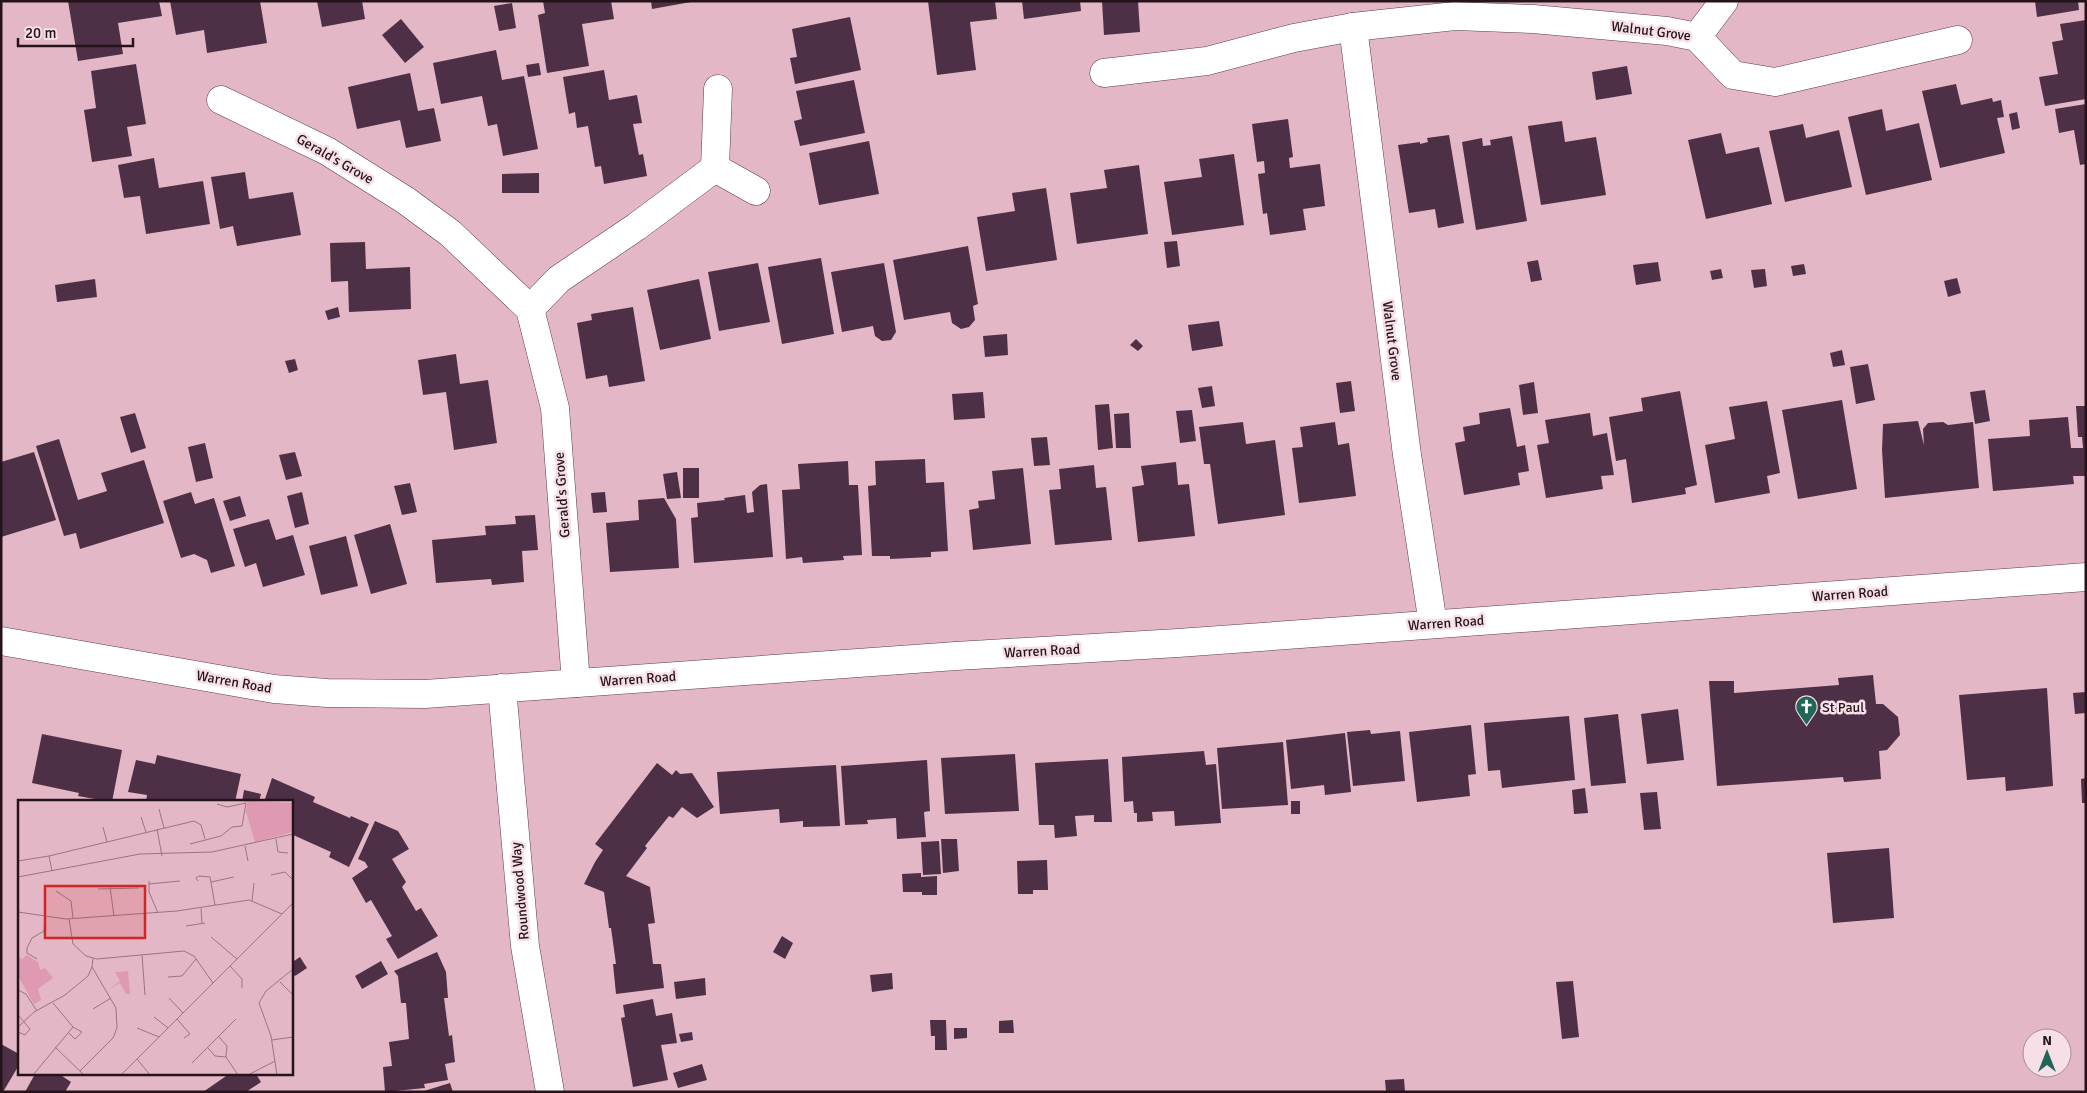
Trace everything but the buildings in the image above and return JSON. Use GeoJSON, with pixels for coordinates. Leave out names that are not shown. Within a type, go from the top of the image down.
{"type":"FeatureCollection","features":[{"type":"Feature","properties":{"kind":"street"},"geometry":{"type":"LineString","coordinates":[[1698,37],[1724,1]]}},
{"type":"Feature","properties":{"kind":"street","name":"Walnut Grove"},"geometry":{"type":"LineString","coordinates":[[1104,73],[1207,61],[1294,38],[1353,27],[1455,16],[1533,19],[1668,31],[1698,37],[1733,75],[1775,82],[1958,40]]}},
{"type":"Feature","properties":{"kind":"street","name":"Walnut Grove"},"geometry":{"type":"LineString","coordinates":[[1353,27],[1407,455],[1432,624]]}},
{"type":"Feature","properties":{"kind":"street"},"geometry":{"type":"LineString","coordinates":[[530,309],[559,279],[636,227],[714,168],[718,89]]}},
{"type":"Feature","properties":{"kind":"street","name":"Gerald's Grove"},"geometry":{"type":"LineString","coordinates":[[222,100],[326,151],[405,200],[450,233],[530,309],[555,408],[576,683]]}},
{"type":"Feature","properties":{"kind":"street"},"geometry":{"type":"LineString","coordinates":[[714,168],[756,191]]}},
{"type":"Feature","properties":{"kind":"street","name":"Warren Road"},"geometry":{"type":"LineString","coordinates":[[1,641],[274,689],[326,693],[425,694],[1178,643],[2086,577]]}},
{"type":"Feature","properties":{"kind":"street"},"geometry":{"type":"LineString","coordinates":[[1,641],[1,648]]}},
{"type":"Feature","properties":{"kind":"street","name":"Roundwood Way"},"geometry":{"type":"LineString","coordinates":[[502,688],[525,946],[550,1092]]}},
{"type":"Feature","properties":{"kind":"place","name":"St Paul"},"geometry":{"type":"Point","coordinates":[1806,726]}}]}
